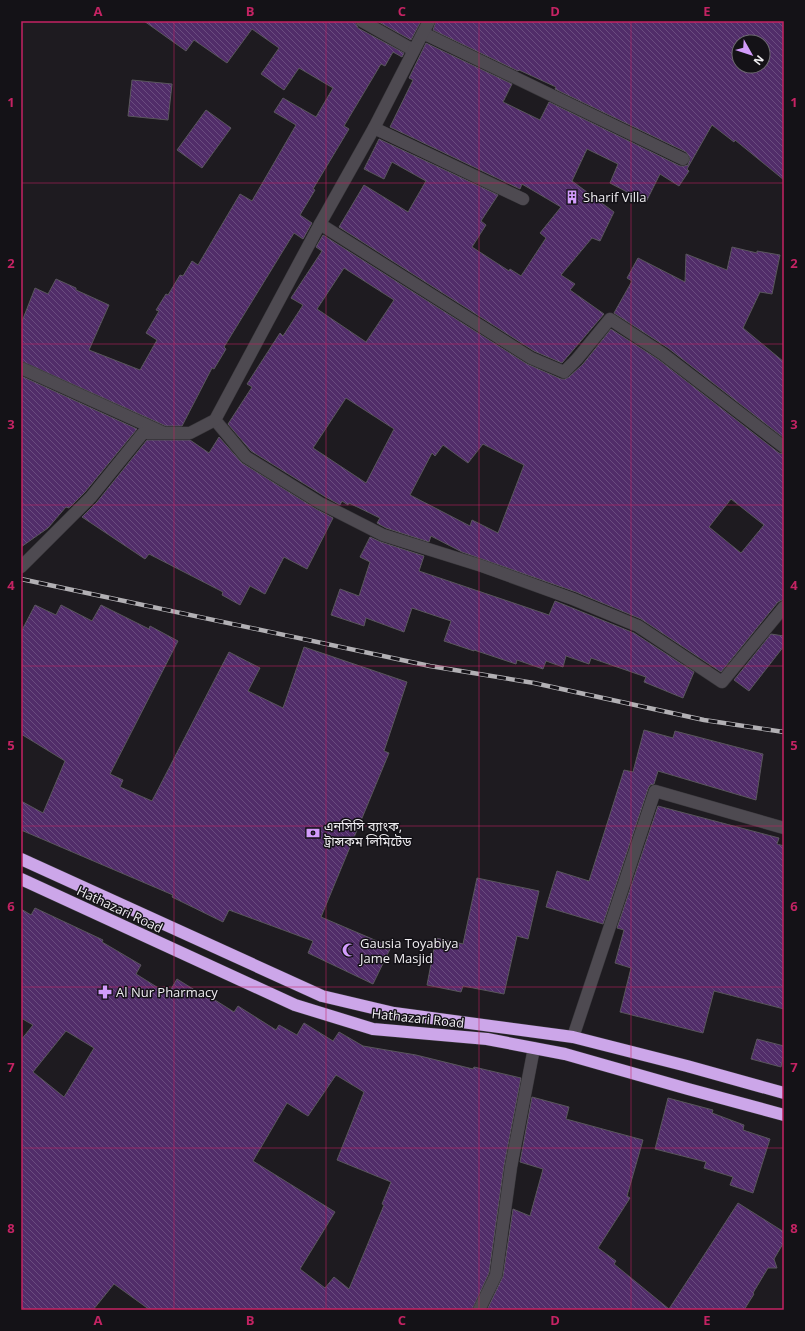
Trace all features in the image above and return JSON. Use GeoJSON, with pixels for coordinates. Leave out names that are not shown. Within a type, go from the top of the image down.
{"type":"FeatureCollection","features":[{"type":"Feature","properties":{"kind":"highway","name":"Hathazari Road"},"geometry":{"type":"LineString","coordinates":[[21,859],[322,996],[394,1013],[573,1037],[688,1066],[784,1093]]}},
{"type":"Feature","properties":{"kind":"highway","name":"Hathazari Road"},"geometry":{"type":"LineString","coordinates":[[21,879],[295,1005],[373,1029],[487,1039],[565,1054],[784,1115]]}},
{"type":"Feature","properties":{"kind":"street"},"geometry":{"type":"LineString","coordinates":[[362,21],[413,50]]}},
{"type":"Feature","properties":{"kind":"street"},"geometry":{"type":"LineString","coordinates":[[21,567],[91,497],[143,433],[190,433],[215,420],[320,224],[374,128],[429,21]]}},
{"type":"Feature","properties":{"kind":"street"},"geometry":{"type":"LineString","coordinates":[[423,33],[683,159]]}},
{"type":"Feature","properties":{"kind":"street"},"geometry":{"type":"LineString","coordinates":[[374,128],[523,199]]}},
{"type":"Feature","properties":{"kind":"street"},"geometry":{"type":"LineString","coordinates":[[320,224],[532,358],[564,372],[610,319],[663,354],[784,447]]}},
{"type":"Feature","properties":{"kind":"street"},"geometry":{"type":"LineString","coordinates":[[21,368],[166,433]]}},
{"type":"Feature","properties":{"kind":"street"},"geometry":{"type":"LineString","coordinates":[[215,420],[246,457],[320,503],[383,535],[479,565],[573,599],[638,626],[722,682],[784,607]]}},
{"type":"Feature","properties":{"kind":"street"},"geometry":{"type":"LineString","coordinates":[[573,1037],[655,791],[784,828]]}},
{"type":"Feature","properties":{"kind":"street"},"geometry":{"type":"LineString","coordinates":[[479,1310],[496,1275],[511,1167],[534,1048]]}},
{"type":"Feature","properties":{"kind":"building"},"geometry":{"type":"Polygon","coordinates":[[[144,21],[355,21],[358,28],[404,53],[402,57],[393,52],[385,66],[381,64],[344,126],[349,129],[313,189],[315,190],[300,215],[312,223],[303,239],[294,233],[224,347],[226,349],[214,369],[212,368],[182,426],[166,426],[21,361],[21,324],[35,288],[48,294],[56,279],[109,305],[89,350],[140,370],[157,340],[146,333],[159,311],[156,310],[166,294],[168,295],[180,275],[183,276],[192,261],[198,265],[240,194],[252,201],[296,125],[274,112],[283,98],[316,117],[333,88],[299,68],[284,90],[261,74],[279,48],[252,29],[227,63],[194,40],[186,51],[144,21]]]}},
{"type":"Feature","properties":{"kind":"building"},"geometry":{"type":"Polygon","coordinates":[[[377,21],[421,21],[411,40],[377,21]]]}},
{"type":"Feature","properties":{"kind":"building"},"geometry":{"type":"Polygon","coordinates":[[[436,21],[784,21],[784,180],[735,140],[734,142],[712,125],[687,169],[689,171],[679,186],[660,174],[646,202],[610,183],[618,164],[587,149],[572,181],[614,212],[600,241],[592,238],[561,275],[575,284],[570,290],[604,314],[562,363],[534,351],[339,227],[364,185],[408,212],[426,181],[392,162],[384,179],[364,169],[379,139],[498,195],[481,221],[486,225],[472,247],[509,271],[510,269],[521,276],[546,238],[540,233],[561,207],[522,184],[520,189],[390,127],[413,80],[409,78],[426,43],[512,84],[503,102],[540,120],[549,102],[680,166],[688,165],[690,158],[686,152],[555,89],[556,87],[519,70],[518,71],[433,30],[436,21]]]}},
{"type":"Feature","properties":{"kind":"building"},"geometry":{"type":"Polygon","coordinates":[[[132,80],[172,84],[168,120],[128,116],[132,80]]]}},
{"type":"Feature","properties":{"kind":"building"},"geometry":{"type":"Polygon","coordinates":[[[206,110],[231,128],[202,168],[177,150],[206,110]]]}},
{"type":"Feature","properties":{"kind":"building"},"geometry":{"type":"Polygon","coordinates":[[[323,235],[527,364],[561,379],[569,377],[583,364],[611,329],[659,360],[779,453],[784,454],[784,599],[778,602],[721,672],[641,619],[576,592],[462,552],[431,536],[429,542],[386,528],[377,523],[380,518],[349,503],[348,505],[342,501],[340,505],[251,451],[228,424],[252,387],[247,384],[280,333],[283,336],[303,305],[291,298],[322,251],[316,247],[323,235]],[[344,268],[317,309],[366,342],[394,300],[344,268]],[[346,398],[313,448],[366,483],[394,429],[346,398]],[[483,444],[468,463],[443,445],[435,456],[432,453],[410,495],[470,526],[472,520],[498,533],[524,465],[483,444]],[[731,499],[709,527],[741,553],[764,525],[731,499]]]}},
{"type":"Feature","properties":{"kind":"building"},"geometry":{"type":"Polygon","coordinates":[[[732,247],[757,253],[757,251],[780,255],[772,294],[760,292],[743,328],[784,362],[784,438],[668,348],[614,313],[632,281],[627,278],[638,258],[685,282],[686,254],[727,270],[732,247]]]}},
{"type":"Feature","properties":{"kind":"building"},"geometry":{"type":"Polygon","coordinates":[[[21,376],[137,429],[85,492],[69,508],[66,507],[48,528],[21,547],[21,376]]]}},
{"type":"Feature","properties":{"kind":"building"},"geometry":{"type":"Polygon","coordinates":[[[219,437],[242,463],[333,518],[307,569],[284,557],[265,594],[250,586],[240,605],[222,595],[223,592],[149,554],[145,559],[82,517],[97,502],[147,440],[190,440],[209,453],[219,437]]]}},
{"type":"Feature","properties":{"kind":"building"},"geometry":{"type":"Polygon","coordinates":[[[370,537],[424,556],[419,571],[549,615],[555,601],[634,633],[694,672],[683,698],[644,682],[646,677],[591,658],[589,664],[566,656],[563,667],[546,661],[543,669],[517,660],[516,664],[474,651],[444,641],[451,621],[412,608],[404,632],[366,618],[364,626],[331,615],[340,589],[359,596],[370,562],[360,557],[370,537]]]}},
{"type":"Feature","properties":{"kind":"building"},"geometry":{"type":"Polygon","coordinates":[[[35,605],[56,615],[61,605],[92,621],[101,605],[149,629],[150,626],[178,641],[110,774],[123,780],[120,787],[152,801],[229,652],[260,668],[248,691],[283,708],[304,647],[407,682],[384,751],[389,753],[321,917],[391,947],[373,984],[308,953],[313,941],[229,910],[223,922],[172,897],[173,895],[21,830],[21,801],[43,813],[65,761],[21,734],[21,632],[35,605]]]}},
{"type":"Feature","properties":{"kind":"building"},"geometry":{"type":"Polygon","coordinates":[[[771,634],[784,636],[784,646],[749,691],[734,680],[771,634]]]}},
{"type":"Feature","properties":{"kind":"building"},"geometry":{"type":"Polygon","coordinates":[[[644,730],[673,738],[675,731],[763,754],[756,800],[658,771],[654,784],[650,785],[648,789],[603,924],[546,907],[557,871],[589,881],[624,770],[633,772],[644,730]]]}},
{"type":"Feature","properties":{"kind":"building"},"geometry":{"type":"Polygon","coordinates":[[[658,806],[779,838],[777,844],[784,846],[784,1009],[714,991],[703,1033],[620,1012],[631,968],[615,963],[624,930],[617,928],[658,806]]]}},
{"type":"Feature","properties":{"kind":"building"},"geometry":{"type":"Polygon","coordinates":[[[477,878],[539,891],[528,939],[517,936],[504,994],[463,986],[461,992],[427,985],[436,938],[463,944],[477,878]]]}},
{"type":"Feature","properties":{"kind":"building"},"geometry":{"type":"Polygon","coordinates":[[[35,908],[103,940],[102,942],[141,965],[136,974],[168,994],[177,979],[234,1012],[238,1006],[276,1030],[279,1025],[297,1035],[304,1023],[333,1041],[339,1032],[363,1046],[416,1055],[473,1069],[474,1067],[521,1078],[504,1166],[489,1273],[472,1310],[150,1310],[114,1284],[93,1310],[21,1310],[21,1040],[33,1025],[21,1018],[21,909],[31,915],[35,908]],[[66,1031],[33,1072],[64,1097],[94,1048],[66,1031]],[[336,1075],[308,1116],[287,1103],[253,1161],[335,1212],[300,1269],[325,1288],[334,1277],[349,1289],[384,1205],[382,1204],[391,1182],[337,1160],[364,1092],[336,1075]]]}},
{"type":"Feature","properties":{"kind":"building"},"geometry":{"type":"Polygon","coordinates":[[[757,1039],[784,1046],[781,1067],[751,1059],[757,1039]]]}},
{"type":"Feature","properties":{"kind":"building"},"geometry":{"type":"Polygon","coordinates":[[[532,1097],[569,1107],[566,1119],[643,1140],[627,1196],[630,1198],[598,1248],[616,1261],[614,1264],[669,1309],[738,1203],[784,1232],[784,1242],[774,1259],[777,1268],[768,1268],[744,1310],[487,1310],[503,1276],[513,1209],[530,1216],[543,1169],[520,1162],[532,1097]]]}},
{"type":"Feature","properties":{"kind":"building"},"geometry":{"type":"Polygon","coordinates":[[[668,1098],[713,1110],[712,1113],[744,1125],[743,1130],[770,1139],[753,1193],[730,1185],[733,1177],[704,1168],[706,1162],[655,1149],[668,1098]]]}},
{"type":"Feature","properties":{"kind":"railway"},"geometry":{"type":"LineString","coordinates":[[21,579],[430,666],[534,683],[704,720],[784,732]]}},
{"type":"Feature","properties":{"kind":"place","name":"Sharif Villa"},"geometry":{"type":"Point","coordinates":[572,197]}},
{"type":"Feature","properties":{"kind":"place","name":"এনসিসি ব্যাংক, ট্রান্সকম লিমিটেড"},"geometry":{"type":"Point","coordinates":[313,833]}},
{"type":"Feature","properties":{"kind":"place","name":"Gausia Toyabiya Jame Masjid"},"geometry":{"type":"Point","coordinates":[349,950]}},
{"type":"Feature","properties":{"kind":"place","name":"Al Nur Pharmacy"},"geometry":{"type":"Point","coordinates":[105,992]}}]}
